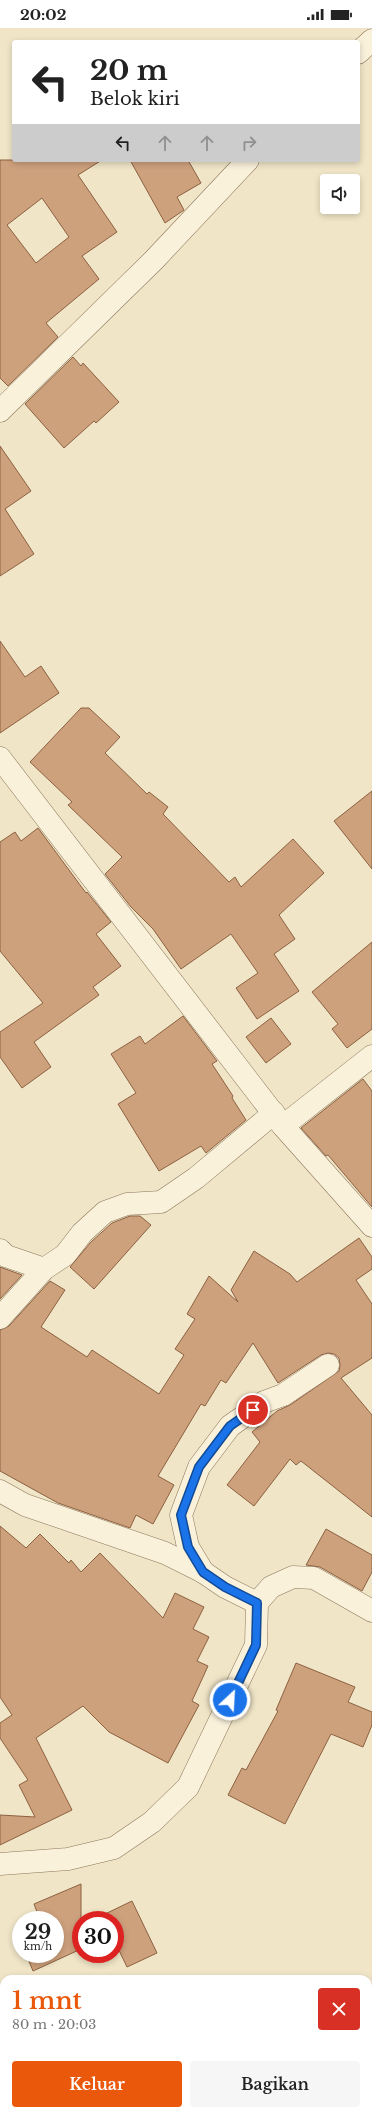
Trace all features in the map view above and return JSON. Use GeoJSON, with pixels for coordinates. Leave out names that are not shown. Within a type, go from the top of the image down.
{"type":"FeatureCollection","features":[{"type":"Feature","properties":{"kind":"street"},"geometry":{"type":"LineString","coordinates":[[360,51],[372,40]]}},
{"type":"Feature","properties":{"kind":"street"},"geometry":{"type":"LineString","coordinates":[[0,411],[61,353],[154,260],[246,162]]}},
{"type":"Feature","properties":{"kind":"street"},"geometry":{"type":"LineString","coordinates":[[0,758],[279,1120],[372,1226]]}},
{"type":"Feature","properties":{"kind":"street"},"geometry":{"type":"LineString","coordinates":[[0,1318],[44,1269],[64,1255],[82,1233],[105,1212],[127,1204],[161,1202],[372,1056]]}},
{"type":"Feature","properties":{"kind":"street"},"geometry":{"type":"LineString","coordinates":[[0,1250],[6,1256],[44,1269]]}},
{"type":"Feature","properties":{"kind":"street"},"geometry":{"type":"LineString","coordinates":[[203,1572],[188,1547],[181,1515],[199,1467],[230,1426],[264,1402],[283,1395],[328,1365]]}},
{"type":"Feature","properties":{"kind":"street"},"geometry":{"type":"LineString","coordinates":[[0,1492],[25,1505],[164,1553],[203,1572],[225,1587],[257,1603]]}},
{"type":"Feature","properties":{"kind":"street"},"geometry":{"type":"LineString","coordinates":[[0,1864],[68,1859],[114,1848],[152,1822],[188,1787],[256,1645],[257,1603],[271,1588],[293,1577],[314,1578],[372,1611]]}},
{"type":"Feature","properties":{"kind":"building"},"geometry":{"type":"Polygon","coordinates":[[[0,160],[12,160],[12,162],[99,162],[78,175],[117,232],[82,256],[99,279],[46,323],[58,337],[8,386],[0,378],[0,160]],[[42,198],[7,225],[36,263],[69,237],[42,198]]]}},
{"type":"Feature","properties":{"kind":"building"},"geometry":{"type":"Polygon","coordinates":[[[131,162],[189,162],[201,183],[177,197],[184,210],[165,223],[131,162]]]}},
{"type":"Feature","properties":{"kind":"building"},"geometry":{"type":"Polygon","coordinates":[[[73,357],[81,366],[83,363],[119,402],[96,423],[94,421],[64,448],[25,404],[73,357]]]}},
{"type":"Feature","properties":{"kind":"building"},"geometry":{"type":"Polygon","coordinates":[[[0,446],[31,491],[5,509],[34,554],[0,576],[0,446]]]}},
{"type":"Feature","properties":{"kind":"building"},"geometry":{"type":"Polygon","coordinates":[[[0,641],[25,677],[41,666],[59,693],[0,733],[0,641]]]}},
{"type":"Feature","properties":{"kind":"building"},"geometry":{"type":"Polygon","coordinates":[[[81,708],[89,708],[120,737],[105,753],[147,794],[149,792],[168,807],[163,814],[229,882],[235,877],[241,887],[293,839],[324,873],[279,915],[295,939],[274,954],[299,991],[257,1019],[236,988],[258,973],[231,934],[181,969],[153,929],[131,907],[105,874],[122,857],[68,805],[72,802],[30,762],[81,708]]]}},
{"type":"Feature","properties":{"kind":"building"},"geometry":{"type":"Polygon","coordinates":[[[372,791],[372,869],[334,821],[372,791]]]}},
{"type":"Feature","properties":{"kind":"building"},"geometry":{"type":"Polygon","coordinates":[[[38,828],[86,893],[87,892],[111,922],[96,934],[121,966],[93,987],[99,995],[34,1042],[51,1067],[22,1088],[0,1057],[0,1032],[43,1003],[0,951],[0,842],[15,832],[21,841],[38,828]]]}},
{"type":"Feature","properties":{"kind":"building"},"geometry":{"type":"Polygon","coordinates":[[[372,942],[372,1029],[347,1048],[332,1029],[338,1024],[312,992],[372,942]]]}},
{"type":"Feature","properties":{"kind":"building"},"geometry":{"type":"Polygon","coordinates":[[[183,1016],[217,1061],[212,1064],[233,1096],[232,1098],[246,1120],[206,1153],[201,1146],[159,1171],[118,1104],[136,1093],[111,1054],[140,1036],[145,1044],[183,1016]]]}},
{"type":"Feature","properties":{"kind":"building"},"geometry":{"type":"Polygon","coordinates":[[[271,1018],[291,1044],[266,1063],[246,1037],[271,1018]]]}},
{"type":"Feature","properties":{"kind":"building"},"geometry":{"type":"Polygon","coordinates":[[[363,1079],[372,1091],[372,1207],[328,1155],[326,1156],[301,1128],[363,1079]]]}},
{"type":"Feature","properties":{"kind":"building"},"geometry":{"type":"Polygon","coordinates":[[[130,1216],[140,1216],[151,1225],[94,1289],[70,1267],[91,1242],[112,1223],[130,1216]]]}},
{"type":"Feature","properties":{"kind":"building"},"geometry":{"type":"Polygon","coordinates":[[[359,1238],[372,1257],[372,1269],[356,1280],[372,1304],[372,1358],[341,1378],[372,1415],[372,1517],[301,1461],[296,1465],[290,1459],[254,1506],[227,1485],[260,1442],[252,1432],[277,1411],[290,1405],[339,1371],[339,1358],[334,1354],[328,1353],[321,1355],[278,1383],[253,1343],[226,1383],[221,1380],[205,1406],[201,1404],[158,1476],[174,1485],[153,1524],[136,1515],[130,1528],[58,1503],[0,1471],[0,1330],[9,1326],[50,1281],[65,1290],[41,1327],[87,1357],[92,1350],[159,1394],[184,1355],[175,1349],[195,1319],[187,1314],[209,1276],[238,1302],[231,1290],[254,1251],[290,1274],[297,1282],[359,1238]]]}},
{"type":"Feature","properties":{"kind":"building"},"geometry":{"type":"Polygon","coordinates":[[[0,1267],[22,1275],[0,1299],[0,1267]]]}},
{"type":"Feature","properties":{"kind":"building"},"geometry":{"type":"Polygon","coordinates":[[[0,1526],[26,1548],[40,1534],[69,1563],[71,1560],[81,1572],[100,1553],[163,1618],[175,1593],[204,1607],[193,1629],[209,1637],[197,1661],[208,1666],[192,1701],[199,1705],[168,1763],[109,1732],[83,1706],[36,1738],[72,1810],[0,1845],[0,1815],[35,1817],[19,1785],[28,1780],[0,1738],[0,1723],[12,1715],[0,1697],[0,1526]]]}},
{"type":"Feature","properties":{"kind":"building"},"geometry":{"type":"Polygon","coordinates":[[[326,1529],[372,1555],[372,1572],[362,1591],[320,1567],[306,1565],[326,1529]]]}},
{"type":"Feature","properties":{"kind":"building"},"geometry":{"type":"Polygon","coordinates":[[[296,1663],[355,1687],[348,1702],[372,1712],[372,1725],[363,1747],[331,1734],[285,1824],[228,1795],[242,1768],[246,1770],[278,1711],[276,1710],[296,1663]]]}},
{"type":"Feature","properties":{"kind":"building"},"geometry":{"type":"Polygon","coordinates":[[[81,1884],[81,1911],[72,1911],[72,1953],[64,1957],[64,1911],[37,1911],[34,1904],[81,1884]]]}},
{"type":"Feature","properties":{"kind":"building"},"geometry":{"type":"Polygon","coordinates":[[[132,1901],[157,1953],[127,1967],[124,1961],[124,1911],[111,1911],[132,1901]]]}},
{"type":"Feature","properties":{"kind":"building"},"geometry":{"type":"Polygon","coordinates":[[[30,1963],[50,1963],[33,1971],[30,1963]]]}},
{"type":"Feature","properties":{"kind":"route"},"geometry":{"type":"LineString","coordinates":[[230,1700],[256,1645],[257,1603],[225,1587],[203,1572],[188,1547],[181,1515],[199,1467],[230,1426],[253,1410]]}}]}
